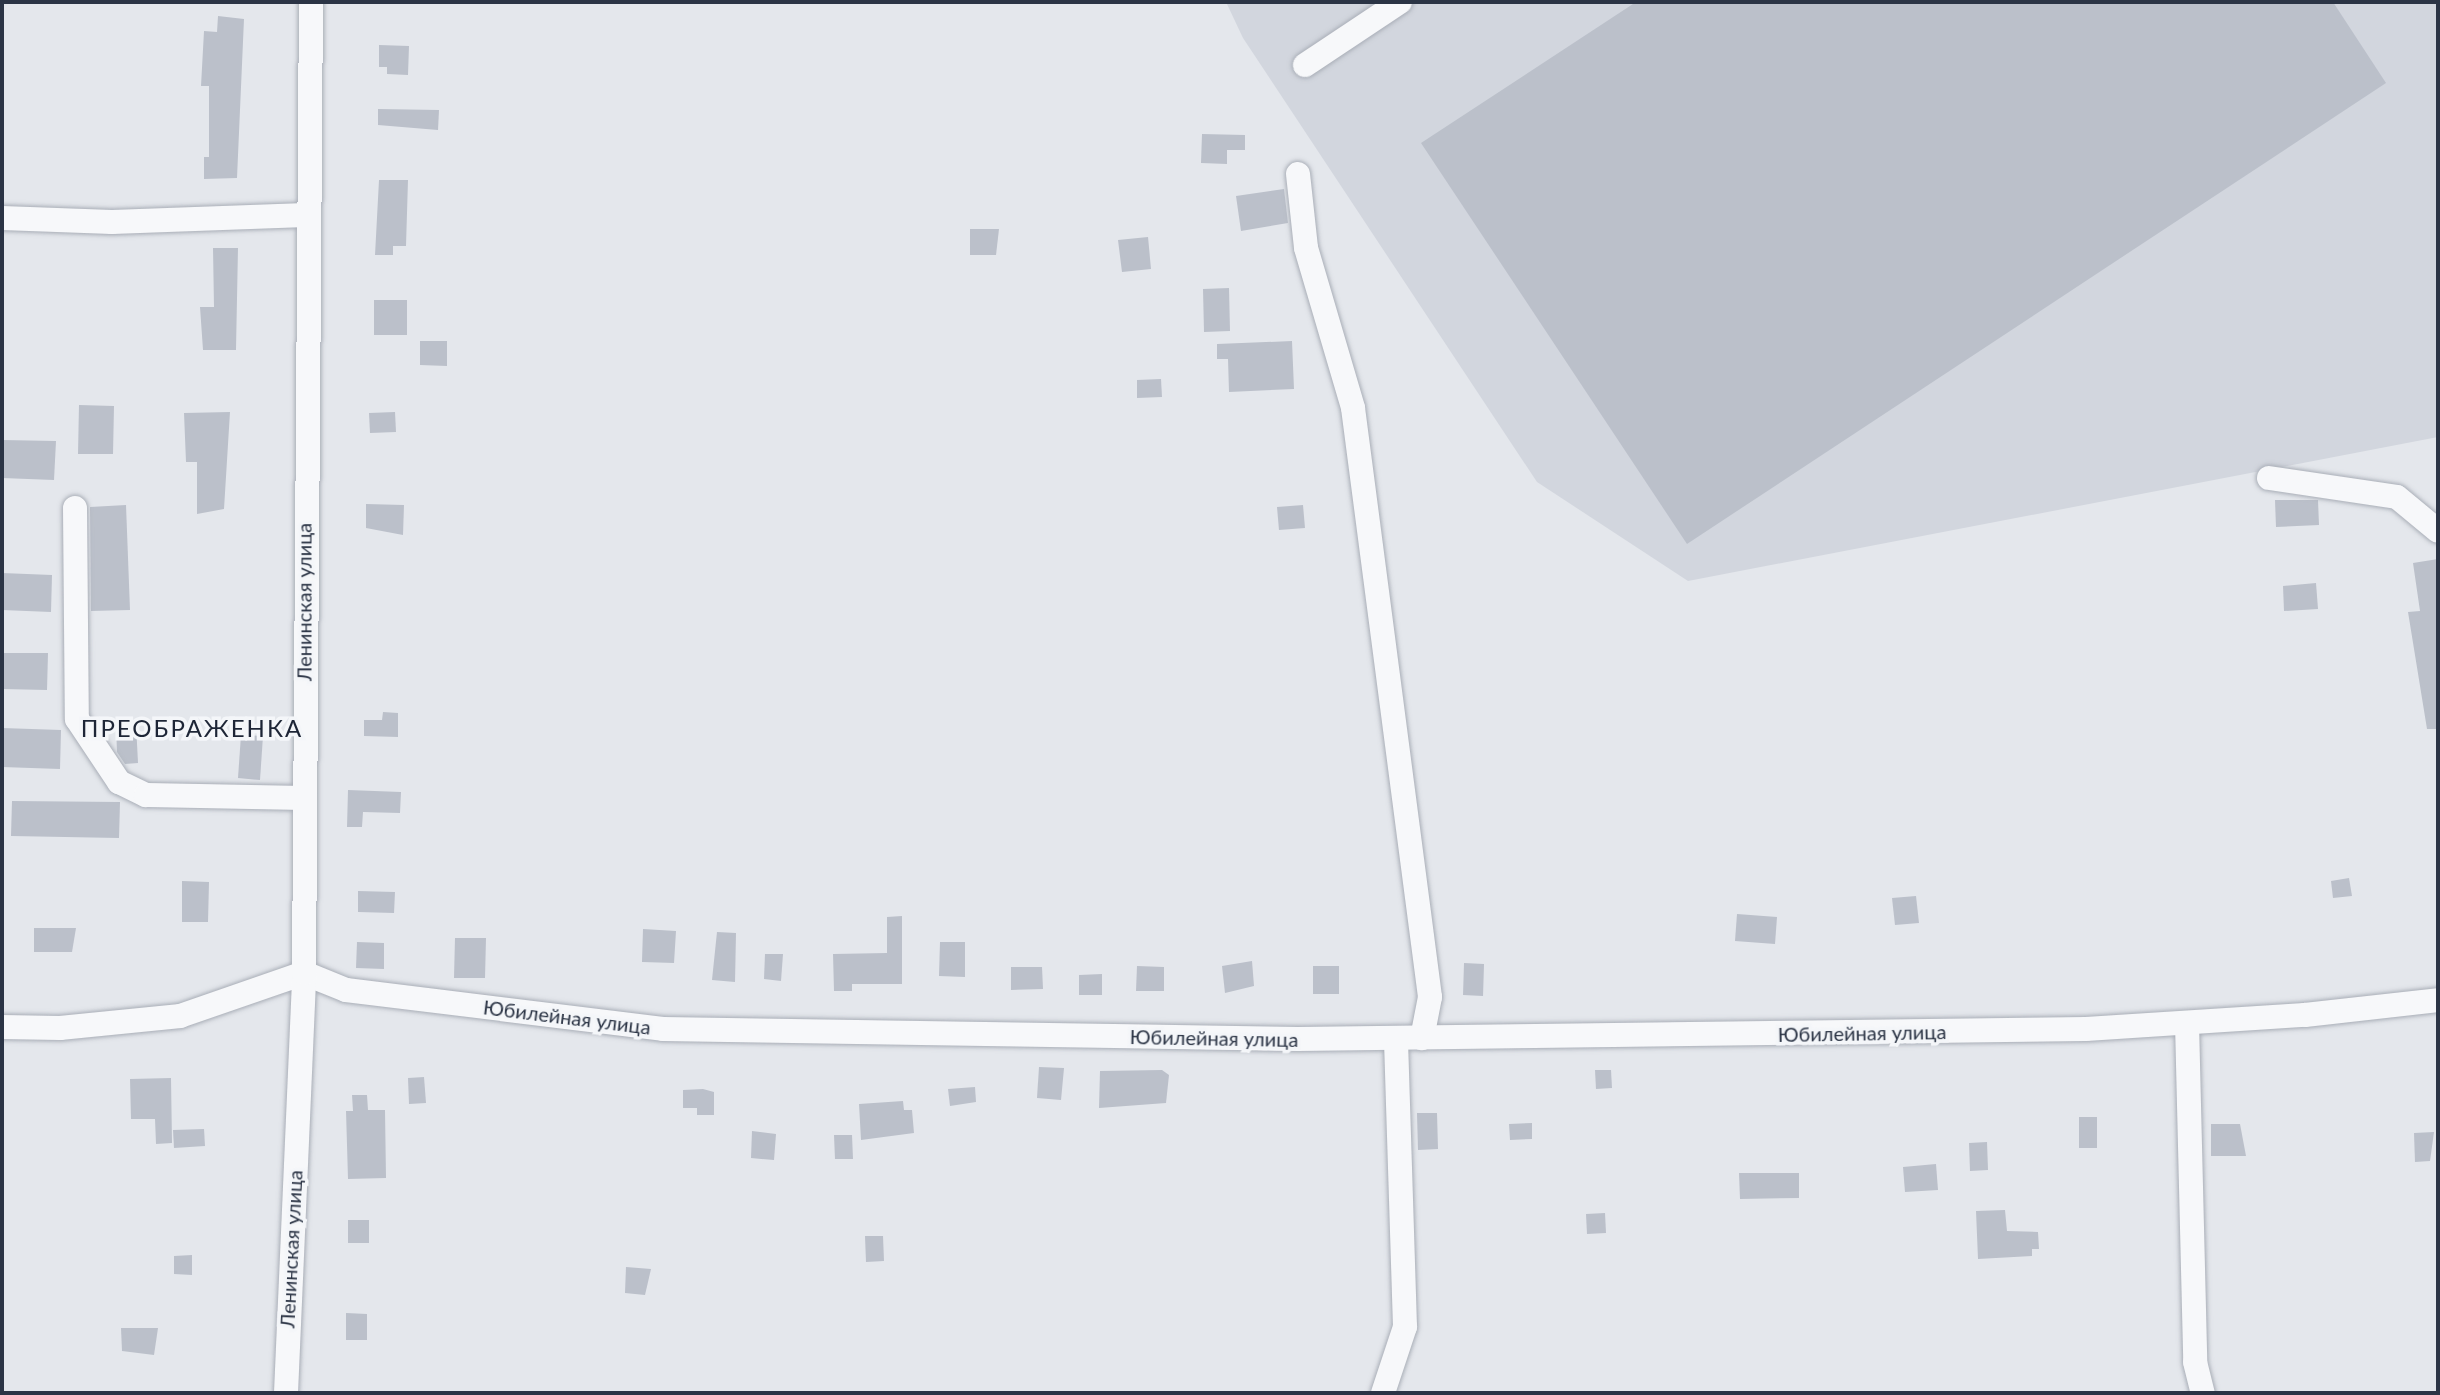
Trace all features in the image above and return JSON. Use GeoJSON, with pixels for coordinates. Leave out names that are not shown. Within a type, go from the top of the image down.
{"type":"FeatureCollection","features":[{"type":"Feature","properties":{"kind":"street","name":"Ленинская улица"},"geometry":{"type":"LineString","coordinates":[[286,1393],[304,973],[306,215],[311,2]]}},
{"type":"Feature","properties":{"kind":"street"},"geometry":{"type":"LineString","coordinates":[[1305,65],[1400,2]]}},
{"type":"Feature","properties":{"kind":"street"},"geometry":{"type":"LineString","coordinates":[[1298,174],[1306,248],[1353,408],[1430,997],[1422,1038]]}},
{"type":"Feature","properties":{"kind":"street"},"geometry":{"type":"LineString","coordinates":[[2,218],[112,222],[306,215]]}},
{"type":"Feature","properties":{"kind":"street"},"geometry":{"type":"LineString","coordinates":[[2269,478],[2397,497],[2438,531]]}},
{"type":"Feature","properties":{"kind":"street"},"geometry":{"type":"LineString","coordinates":[[75,508],[77,719],[119,782],[146,795],[305,798]]}},
{"type":"Feature","properties":{"kind":"street"},"geometry":{"type":"LineString","coordinates":[[2,1027],[60,1028],[180,1016],[304,973]]}},
{"type":"Feature","properties":{"kind":"street","name":"Юбилейная улица"},"geometry":{"type":"LineString","coordinates":[[304,973],[346,990],[663,1029],[1396,1038],[2086,1029],[2438,1000]]}},
{"type":"Feature","properties":{"kind":"street"},"geometry":{"type":"LineString","coordinates":[[2187,1023],[2195,1362],[2203,1393]]}},
{"type":"Feature","properties":{"kind":"street"},"geometry":{"type":"LineString","coordinates":[[1383,1393],[1405,1327],[1396,1038]]}},
{"type":"Feature","properties":{"kind":"shaded area"},"geometry":{"type":"Polygon","coordinates":[[[1226,2],[2438,2],[2438,437],[1688,581],[1537,482],[1243,38],[1226,2]]]}},
{"type":"Feature","properties":{"kind":"building"},"geometry":{"type":"Polygon","coordinates":[[[1636,2],[2333,2],[2386,83],[1687,544],[1421,143],[1636,2]]]}},
{"type":"Feature","properties":{"kind":"building"},"geometry":{"type":"Polygon","coordinates":[[[218,16],[244,19],[237,178],[204,179],[204,157],[209,157],[209,86],[201,86],[204,31],[217,32],[218,16]]]}},
{"type":"Feature","properties":{"kind":"building"},"geometry":{"type":"Polygon","coordinates":[[[379,45],[409,46],[408,75],[387,74],[387,67],[379,67],[379,45]]]}},
{"type":"Feature","properties":{"kind":"building"},"geometry":{"type":"Polygon","coordinates":[[[378,109],[439,110],[438,130],[378,125],[378,109]]]}},
{"type":"Feature","properties":{"kind":"building"},"geometry":{"type":"Polygon","coordinates":[[[1202,134],[1245,135],[1245,150],[1227,150],[1227,164],[1201,163],[1202,134]]]}},
{"type":"Feature","properties":{"kind":"building"},"geometry":{"type":"Polygon","coordinates":[[[379,180],[408,180],[406,246],[393,246],[393,255],[375,255],[379,180]]]}},
{"type":"Feature","properties":{"kind":"building"},"geometry":{"type":"Polygon","coordinates":[[[1284,189],[1288,223],[1241,231],[1236,196],[1284,189]]]}},
{"type":"Feature","properties":{"kind":"building"},"geometry":{"type":"Polygon","coordinates":[[[970,229],[999,229],[996,255],[970,255],[970,229]]]}},
{"type":"Feature","properties":{"kind":"building"},"geometry":{"type":"Polygon","coordinates":[[[1148,237],[1151,269],[1122,272],[1118,240],[1148,237]]]}},
{"type":"Feature","properties":{"kind":"building"},"geometry":{"type":"Polygon","coordinates":[[[213,248],[238,248],[236,350],[203,350],[200,307],[214,307],[213,248]]]}},
{"type":"Feature","properties":{"kind":"building"},"geometry":{"type":"Polygon","coordinates":[[[1229,288],[1230,331],[1204,332],[1203,289],[1229,288]]]}},
{"type":"Feature","properties":{"kind":"building"},"geometry":{"type":"Polygon","coordinates":[[[374,300],[407,300],[407,335],[374,335],[374,300]]]}},
{"type":"Feature","properties":{"kind":"building"},"geometry":{"type":"Polygon","coordinates":[[[420,341],[447,341],[447,366],[420,365],[420,341]]]}},
{"type":"Feature","properties":{"kind":"building"},"geometry":{"type":"Polygon","coordinates":[[[1292,341],[1294,389],[1229,392],[1228,359],[1217,359],[1217,344],[1292,341]]]}},
{"type":"Feature","properties":{"kind":"building"},"geometry":{"type":"Polygon","coordinates":[[[1161,379],[1162,397],[1137,398],[1137,380],[1161,379]]]}},
{"type":"Feature","properties":{"kind":"building"},"geometry":{"type":"Polygon","coordinates":[[[79,405],[114,406],[113,454],[78,454],[79,405]]]}},
{"type":"Feature","properties":{"kind":"building"},"geometry":{"type":"Polygon","coordinates":[[[230,412],[224,509],[197,514],[197,462],[186,462],[184,413],[230,412]]]}},
{"type":"Feature","properties":{"kind":"building"},"geometry":{"type":"Polygon","coordinates":[[[395,412],[396,432],[370,433],[369,413],[395,412]]]}},
{"type":"Feature","properties":{"kind":"building"},"geometry":{"type":"Polygon","coordinates":[[[2,440],[56,441],[54,480],[2,478],[2,440]]]}},
{"type":"Feature","properties":{"kind":"building"},"geometry":{"type":"Polygon","coordinates":[[[2275,500],[2318,500],[2319,525],[2276,527],[2275,500]]]}},
{"type":"Feature","properties":{"kind":"building"},"geometry":{"type":"Polygon","coordinates":[[[366,504],[404,505],[403,535],[366,528],[366,504]]]}},
{"type":"Feature","properties":{"kind":"building"},"geometry":{"type":"Polygon","coordinates":[[[126,505],[130,610],[91,611],[90,507],[126,505]]]}},
{"type":"Feature","properties":{"kind":"building"},"geometry":{"type":"Polygon","coordinates":[[[1303,505],[1305,528],[1279,530],[1277,507],[1303,505]]]}},
{"type":"Feature","properties":{"kind":"building"},"geometry":{"type":"Polygon","coordinates":[[[2438,559],[2438,729],[2427,729],[2408,612],[2420,611],[2413,563],[2438,559]]]}},
{"type":"Feature","properties":{"kind":"building"},"geometry":{"type":"Polygon","coordinates":[[[2,573],[52,575],[51,612],[2,610],[2,573]]]}},
{"type":"Feature","properties":{"kind":"building"},"geometry":{"type":"Polygon","coordinates":[[[2316,583],[2318,609],[2284,611],[2283,586],[2316,583]]]}},
{"type":"Feature","properties":{"kind":"building"},"geometry":{"type":"Polygon","coordinates":[[[2,653],[48,653],[47,690],[2,689],[2,653]]]}},
{"type":"Feature","properties":{"kind":"building"},"geometry":{"type":"Polygon","coordinates":[[[383,712],[398,713],[398,737],[364,736],[364,720],[382,720],[383,712]]]}},
{"type":"Feature","properties":{"kind":"building"},"geometry":{"type":"Polygon","coordinates":[[[136,724],[138,763],[125,764],[117,752],[116,725],[136,724]]]}},
{"type":"Feature","properties":{"kind":"building"},"geometry":{"type":"Polygon","coordinates":[[[2,728],[61,730],[60,769],[2,767],[2,728]]]}},
{"type":"Feature","properties":{"kind":"building"},"geometry":{"type":"Polygon","coordinates":[[[241,735],[263,736],[260,780],[238,778],[241,735]]]}},
{"type":"Feature","properties":{"kind":"building"},"geometry":{"type":"Polygon","coordinates":[[[348,790],[401,792],[400,813],[363,812],[362,827],[347,827],[348,790]]]}},
{"type":"Feature","properties":{"kind":"building"},"geometry":{"type":"Polygon","coordinates":[[[12,801],[120,802],[119,838],[11,836],[12,801]]]}},
{"type":"Feature","properties":{"kind":"building"},"geometry":{"type":"Polygon","coordinates":[[[2349,878],[2352,896],[2333,898],[2331,881],[2349,878]]]}},
{"type":"Feature","properties":{"kind":"building"},"geometry":{"type":"Polygon","coordinates":[[[182,881],[209,882],[208,922],[182,922],[182,881]]]}},
{"type":"Feature","properties":{"kind":"building"},"geometry":{"type":"Polygon","coordinates":[[[358,891],[395,892],[394,913],[358,912],[358,891]]]}},
{"type":"Feature","properties":{"kind":"building"},"geometry":{"type":"Polygon","coordinates":[[[1916,896],[1919,923],[1895,925],[1892,898],[1916,896]]]}},
{"type":"Feature","properties":{"kind":"building"},"geometry":{"type":"Polygon","coordinates":[[[1737,914],[1777,917],[1775,944],[1735,941],[1737,914]]]}},
{"type":"Feature","properties":{"kind":"building"},"geometry":{"type":"Polygon","coordinates":[[[902,916],[902,984],[852,984],[852,991],[834,991],[833,954],[887,953],[887,917],[902,916]]]}},
{"type":"Feature","properties":{"kind":"building"},"geometry":{"type":"Polygon","coordinates":[[[34,928],[76,928],[72,952],[34,952],[34,928]]]}},
{"type":"Feature","properties":{"kind":"building"},"geometry":{"type":"Polygon","coordinates":[[[643,929],[676,931],[674,963],[642,962],[643,929]]]}},
{"type":"Feature","properties":{"kind":"building"},"geometry":{"type":"Polygon","coordinates":[[[717,932],[736,933],[735,982],[712,980],[717,932]]]}},
{"type":"Feature","properties":{"kind":"building"},"geometry":{"type":"Polygon","coordinates":[[[455,938],[486,938],[485,978],[454,978],[455,938]]]}},
{"type":"Feature","properties":{"kind":"building"},"geometry":{"type":"Polygon","coordinates":[[[357,942],[384,943],[384,969],[356,968],[357,942]]]}},
{"type":"Feature","properties":{"kind":"building"},"geometry":{"type":"Polygon","coordinates":[[[940,942],[965,942],[965,977],[939,976],[940,942]]]}},
{"type":"Feature","properties":{"kind":"building"},"geometry":{"type":"Polygon","coordinates":[[[765,954],[783,954],[781,981],[764,979],[765,954]]]}},
{"type":"Feature","properties":{"kind":"building"},"geometry":{"type":"Polygon","coordinates":[[[1252,961],[1254,986],[1225,993],[1222,966],[1252,961]]]}},
{"type":"Feature","properties":{"kind":"building"},"geometry":{"type":"Polygon","coordinates":[[[1464,963],[1484,964],[1483,996],[1463,995],[1464,963]]]}},
{"type":"Feature","properties":{"kind":"building"},"geometry":{"type":"Polygon","coordinates":[[[1137,966],[1164,967],[1164,991],[1136,991],[1137,966]]]}},
{"type":"Feature","properties":{"kind":"building"},"geometry":{"type":"Polygon","coordinates":[[[1313,966],[1339,966],[1339,994],[1313,994],[1313,966]]]}},
{"type":"Feature","properties":{"kind":"building"},"geometry":{"type":"Polygon","coordinates":[[[1011,967],[1042,967],[1043,989],[1011,990],[1011,967]]]}},
{"type":"Feature","properties":{"kind":"building"},"geometry":{"type":"Polygon","coordinates":[[[1102,974],[1102,995],[1079,995],[1079,975],[1102,974]]]}},
{"type":"Feature","properties":{"kind":"building"},"geometry":{"type":"Polygon","coordinates":[[[1039,1067],[1064,1068],[1061,1100],[1037,1098],[1039,1067]]]}},
{"type":"Feature","properties":{"kind":"building"},"geometry":{"type":"Polygon","coordinates":[[[1162,1070],[1169,1075],[1166,1103],[1099,1108],[1100,1071],[1162,1070]]]}},
{"type":"Feature","properties":{"kind":"building"},"geometry":{"type":"Polygon","coordinates":[[[1595,1070],[1611,1070],[1612,1088],[1596,1089],[1595,1070]]]}},
{"type":"Feature","properties":{"kind":"building"},"geometry":{"type":"Polygon","coordinates":[[[424,1077],[426,1103],[409,1104],[408,1078],[424,1077]]]}},
{"type":"Feature","properties":{"kind":"building"},"geometry":{"type":"Polygon","coordinates":[[[171,1078],[172,1143],[156,1144],[155,1119],[131,1119],[130,1079],[171,1078]]]}},
{"type":"Feature","properties":{"kind":"building"},"geometry":{"type":"Polygon","coordinates":[[[975,1087],[976,1102],[950,1106],[948,1089],[975,1087]]]}},
{"type":"Feature","properties":{"kind":"building"},"geometry":{"type":"Polygon","coordinates":[[[683,1090],[714,1092],[714,1115],[697,1115],[697,1108],[683,1108],[683,1090]]]}},
{"type":"Feature","properties":{"kind":"building"},"geometry":{"type":"Polygon","coordinates":[[[352,1095],[367,1095],[368,1110],[385,1110],[386,1178],[348,1179],[346,1111],[353,1111],[352,1095]]]}},
{"type":"Feature","properties":{"kind":"building"},"geometry":{"type":"Polygon","coordinates":[[[903,1101],[904,1110],[912,1110],[914,1133],[861,1140],[859,1104],[903,1101]]]}},
{"type":"Feature","properties":{"kind":"building"},"geometry":{"type":"Polygon","coordinates":[[[1417,1113],[1437,1113],[1438,1149],[1418,1150],[1417,1113]]]}},
{"type":"Feature","properties":{"kind":"building"},"geometry":{"type":"Polygon","coordinates":[[[2079,1117],[2097,1117],[2097,1148],[2079,1148],[2079,1117]]]}},
{"type":"Feature","properties":{"kind":"building"},"geometry":{"type":"Polygon","coordinates":[[[1532,1123],[1532,1139],[1510,1140],[1509,1124],[1532,1123]]]}},
{"type":"Feature","properties":{"kind":"building"},"geometry":{"type":"Polygon","coordinates":[[[2211,1124],[2240,1124],[2246,1156],[2211,1156],[2211,1124]]]}},
{"type":"Feature","properties":{"kind":"building"},"geometry":{"type":"Polygon","coordinates":[[[204,1129],[205,1146],[174,1148],[173,1130],[204,1129]]]}},
{"type":"Feature","properties":{"kind":"building"},"geometry":{"type":"Polygon","coordinates":[[[752,1131],[776,1134],[774,1160],[751,1158],[752,1131]]]}},
{"type":"Feature","properties":{"kind":"building"},"geometry":{"type":"Polygon","coordinates":[[[2434,1132],[2430,1161],[2415,1162],[2414,1133],[2434,1132]]]}},
{"type":"Feature","properties":{"kind":"building"},"geometry":{"type":"Polygon","coordinates":[[[834,1135],[852,1135],[853,1159],[835,1159],[834,1135]]]}},
{"type":"Feature","properties":{"kind":"building"},"geometry":{"type":"Polygon","coordinates":[[[1987,1142],[1988,1170],[1970,1171],[1969,1143],[1987,1142]]]}},
{"type":"Feature","properties":{"kind":"building"},"geometry":{"type":"Polygon","coordinates":[[[1936,1164],[1938,1190],[1905,1192],[1903,1167],[1936,1164]]]}},
{"type":"Feature","properties":{"kind":"building"},"geometry":{"type":"Polygon","coordinates":[[[1739,1173],[1799,1173],[1799,1198],[1740,1199],[1739,1173]]]}},
{"type":"Feature","properties":{"kind":"building"},"geometry":{"type":"Polygon","coordinates":[[[2005,1210],[2007,1231],[2038,1232],[2039,1249],[2032,1249],[2032,1256],[1978,1259],[1976,1211],[2005,1210]]]}},
{"type":"Feature","properties":{"kind":"building"},"geometry":{"type":"Polygon","coordinates":[[[1605,1213],[1606,1233],[1587,1234],[1586,1214],[1605,1213]]]}},
{"type":"Feature","properties":{"kind":"building"},"geometry":{"type":"Polygon","coordinates":[[[348,1220],[369,1220],[369,1243],[348,1243],[348,1220]]]}},
{"type":"Feature","properties":{"kind":"building"},"geometry":{"type":"Polygon","coordinates":[[[865,1236],[883,1236],[884,1261],[866,1262],[865,1236]]]}},
{"type":"Feature","properties":{"kind":"building"},"geometry":{"type":"Polygon","coordinates":[[[192,1255],[192,1275],[174,1274],[174,1256],[192,1255]]]}},
{"type":"Feature","properties":{"kind":"building"},"geometry":{"type":"Polygon","coordinates":[[[626,1267],[651,1269],[645,1295],[625,1293],[626,1267]]]}},
{"type":"Feature","properties":{"kind":"building"},"geometry":{"type":"Polygon","coordinates":[[[346,1313],[367,1314],[367,1340],[346,1340],[346,1313]]]}},
{"type":"Feature","properties":{"kind":"building"},"geometry":{"type":"Polygon","coordinates":[[[121,1328],[158,1328],[154,1355],[122,1351],[121,1328]]]}},
{"type":"Feature","properties":{"kind":"district","name":"ПРЕОБРАЖЕНКА"},"geometry":{"type":"Point","coordinates":[192,728]}}]}
